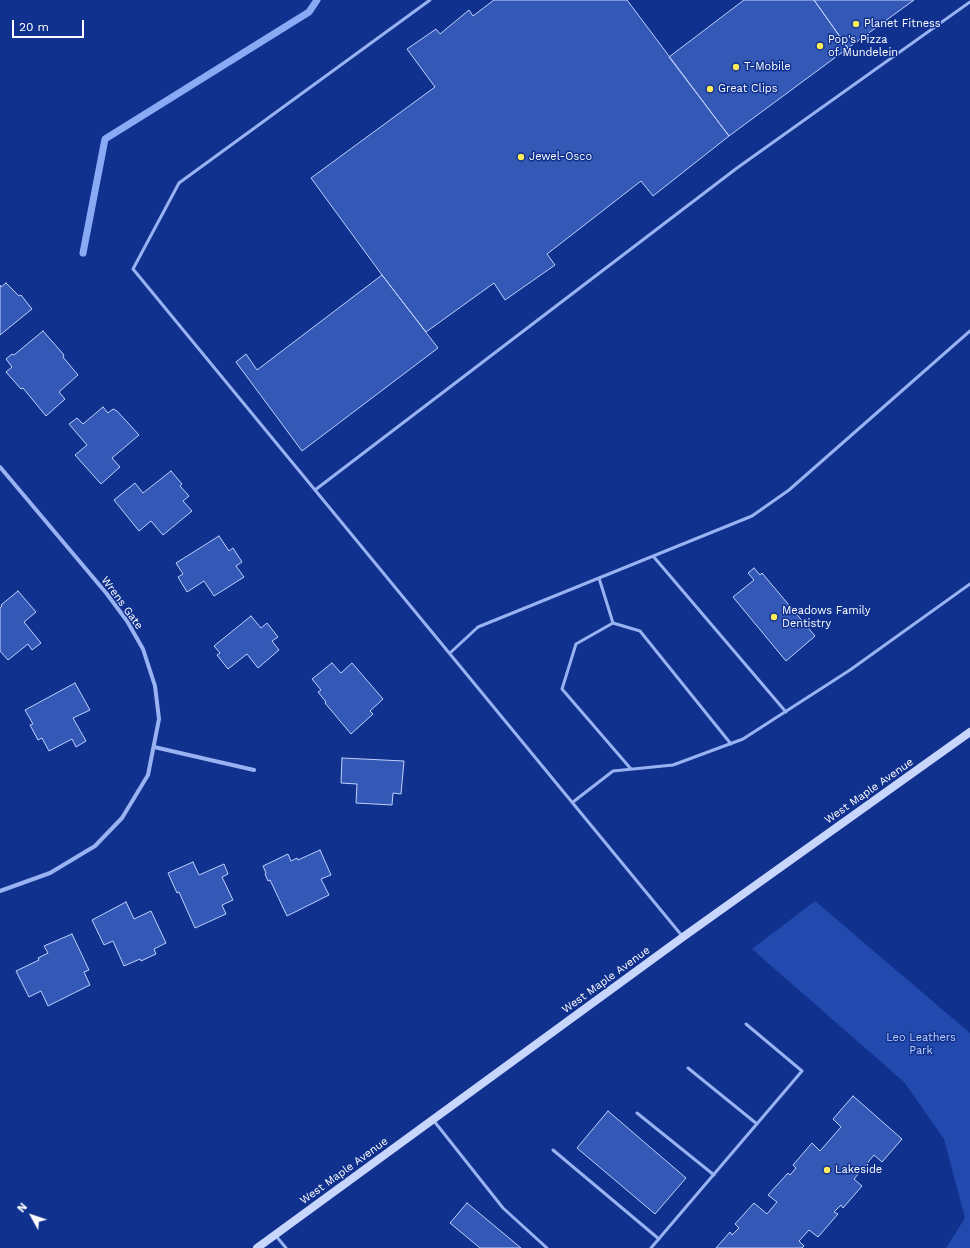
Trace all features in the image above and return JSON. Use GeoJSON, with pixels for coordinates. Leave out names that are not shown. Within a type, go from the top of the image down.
{"type":"FeatureCollection","features":[{"type":"Feature","properties":{"kind":"main road","name":"West Maple Avenue"},"geometry":{"type":"LineString","coordinates":[[257,1248],[683,937],[970,732]]}},
{"type":"Feature","properties":{"kind":"street","name":"Wrens Gate"},"geometry":{"type":"LineString","coordinates":[[0,467],[107,594],[127,621],[143,649],[155,686],[160,719],[148,775],[122,818],[95,846],[50,873],[0,891]]}},
{"type":"Feature","properties":{"kind":"street"},"geometry":{"type":"LineString","coordinates":[[154,747],[254,770]]}},
{"type":"Feature","properties":{"kind":"lane"},"geometry":{"type":"LineString","coordinates":[[430,0],[179,183],[133,269],[683,937]]}},
{"type":"Feature","properties":{"kind":"lane"},"geometry":{"type":"LineString","coordinates":[[315,490],[737,168],[970,2]]}},
{"type":"Feature","properties":{"kind":"lane"},"geometry":{"type":"LineString","coordinates":[[450,653],[478,627],[752,516],[789,490],[970,331]]}},
{"type":"Feature","properties":{"kind":"lane"},"geometry":{"type":"LineString","coordinates":[[653,556],[786,712]]}},
{"type":"Feature","properties":{"kind":"lane"},"geometry":{"type":"LineString","coordinates":[[599,578],[613,623]]}},
{"type":"Feature","properties":{"kind":"lane"},"geometry":{"type":"LineString","coordinates":[[573,802],[613,771],[673,765],[744,739],[850,670],[970,584]]}},
{"type":"Feature","properties":{"kind":"lane"},"geometry":{"type":"LineString","coordinates":[[631,769],[562,689],[576,644],[613,623],[640,631],[731,744]]}},
{"type":"Feature","properties":{"kind":"lane"},"geometry":{"type":"LineString","coordinates":[[651,1248],[802,1071],[746,1024]]}},
{"type":"Feature","properties":{"kind":"lane"},"geometry":{"type":"LineString","coordinates":[[688,1068],[757,1124]]}},
{"type":"Feature","properties":{"kind":"lane"},"geometry":{"type":"LineString","coordinates":[[638,1113],[714,1175]]}},
{"type":"Feature","properties":{"kind":"lane"},"geometry":{"type":"LineString","coordinates":[[433,1120],[503,1208],[547,1248]]}},
{"type":"Feature","properties":{"kind":"lane"},"geometry":{"type":"LineString","coordinates":[[553,1150],[659,1239]]}},
{"type":"Feature","properties":{"kind":"lane"},"geometry":{"type":"LineString","coordinates":[[275,1235],[286,1248]]}},
{"type":"Feature","properties":{"kind":"green space","name":"Leo Leathers Park"},"geometry":{"type":"Polygon","coordinates":[[[815,901],[970,1033],[970,1248],[946,1248],[965,1218],[944,1139],[904,1082],[752,949],[815,901]]]}},
{"type":"Feature","properties":{"kind":"building","name":"Jewel-Osco"},"geometry":{"type":"Polygon","coordinates":[[[494,0],[627,0],[729,136],[653,196],[641,181],[547,254],[555,265],[505,300],[494,283],[426,332],[311,178],[435,87],[407,49],[436,29],[440,34],[469,10],[473,16],[494,0]]]}},
{"type":"Feature","properties":{"kind":"building"},"geometry":{"type":"Polygon","coordinates":[[[744,0],[814,0],[848,48],[729,136],[669,57],[744,0]]]}},
{"type":"Feature","properties":{"kind":"building","name":"Planet Fitness"},"geometry":{"type":"Polygon","coordinates":[[[814,0],[914,0],[848,48],[814,0]]]}},
{"type":"Feature","properties":{"kind":"building"},"geometry":{"type":"Polygon","coordinates":[[[382,275],[438,348],[302,451],[236,362],[246,354],[257,370],[382,275]]]}},
{"type":"Feature","properties":{"kind":"building"},"geometry":{"type":"Polygon","coordinates":[[[6,283],[19,296],[21,295],[32,309],[0,335],[0,285],[1,287],[6,283]]]}},
{"type":"Feature","properties":{"kind":"building"},"geometry":{"type":"Polygon","coordinates":[[[43,331],[64,355],[63,357],[78,375],[59,392],[65,399],[46,416],[23,388],[21,389],[6,372],[12,367],[6,359],[12,354],[14,355],[43,331]]]}},
{"type":"Feature","properties":{"kind":"building"},"geometry":{"type":"Polygon","coordinates":[[[103,407],[108,413],[113,409],[117,411],[139,435],[112,458],[120,467],[101,484],[75,455],[87,445],[69,424],[77,418],[83,424],[103,407]]]}},
{"type":"Feature","properties":{"kind":"building"},"geometry":{"type":"Polygon","coordinates":[[[171,471],[182,484],[180,486],[189,496],[183,501],[192,511],[163,535],[151,521],[139,531],[114,500],[135,483],[143,493],[171,471]]]}},
{"type":"Feature","properties":{"kind":"building"},"geometry":{"type":"Polygon","coordinates":[[[219,536],[229,551],[233,548],[242,562],[236,566],[244,577],[214,596],[204,581],[187,592],[178,577],[183,574],[176,563],[219,536]]]}},
{"type":"Feature","properties":{"kind":"building","name":"Meadows Family Dentistry"},"geometry":{"type":"Polygon","coordinates":[[[754,568],[760,575],[762,573],[815,636],[786,661],[733,597],[754,580],[748,573],[754,568]]]}},
{"type":"Feature","properties":{"kind":"building"},"geometry":{"type":"Polygon","coordinates":[[[18,591],[36,612],[24,622],[41,643],[32,650],[28,644],[8,660],[0,651],[0,608],[2,606],[1,605],[18,591]]]}},
{"type":"Feature","properties":{"kind":"building"},"geometry":{"type":"Polygon","coordinates":[[[251,616],[261,628],[267,623],[278,637],[272,641],[279,650],[258,668],[247,654],[228,669],[217,655],[220,653],[214,646],[251,616]]]}},
{"type":"Feature","properties":{"kind":"building"},"geometry":{"type":"Polygon","coordinates":[[[332,663],[341,673],[352,663],[383,699],[370,711],[373,714],[351,734],[325,703],[326,702],[318,692],[321,690],[312,679],[332,663]]]}},
{"type":"Feature","properties":{"kind":"building"},"geometry":{"type":"Polygon","coordinates":[[[75,683],[90,710],[73,718],[86,741],[76,747],[72,739],[49,751],[42,738],[38,740],[30,725],[33,724],[25,710],[75,683]]]}},
{"type":"Feature","properties":{"kind":"building"},"geometry":{"type":"Polygon","coordinates":[[[342,758],[404,761],[401,794],[393,793],[392,805],[356,803],[357,784],[341,783],[342,758]]]}},
{"type":"Feature","properties":{"kind":"building"},"geometry":{"type":"Polygon","coordinates":[[[320,850],[331,875],[321,879],[329,895],[287,916],[270,880],[268,881],[263,866],[288,854],[291,861],[297,858],[298,860],[320,850]]]}},
{"type":"Feature","properties":{"kind":"building"},"geometry":{"type":"Polygon","coordinates":[[[193,862],[199,875],[224,864],[228,874],[222,877],[233,900],[222,905],[226,914],[195,928],[179,892],[177,893],[168,873],[193,862]]]}},
{"type":"Feature","properties":{"kind":"building"},"geometry":{"type":"Polygon","coordinates":[[[126,902],[134,919],[151,911],[166,943],[154,949],[156,954],[141,961],[140,959],[124,966],[113,941],[104,945],[92,920],[126,902]]]}},
{"type":"Feature","properties":{"kind":"building"},"geometry":{"type":"Polygon","coordinates":[[[72,934],[89,970],[84,972],[90,985],[48,1006],[41,991],[29,997],[16,971],[39,960],[38,958],[48,953],[44,946],[72,934]]]}},
{"type":"Feature","properties":{"kind":"building","name":"Lakeside"},"geometry":{"type":"Polygon","coordinates":[[[853,1096],[902,1139],[882,1162],[874,1155],[854,1179],[862,1186],[843,1208],[841,1205],[834,1212],[838,1214],[818,1237],[809,1230],[799,1241],[804,1246],[802,1248],[716,1248],[730,1232],[732,1235],[739,1228],[735,1224],[754,1203],[767,1214],[777,1202],[768,1195],[788,1173],[790,1175],[796,1168],[793,1165],[812,1143],[820,1151],[841,1127],[833,1119],[853,1096]]]}},
{"type":"Feature","properties":{"kind":"building"},"geometry":{"type":"Polygon","coordinates":[[[608,1111],[686,1178],[655,1214],[577,1148],[608,1111]]]}},
{"type":"Feature","properties":{"kind":"building"},"geometry":{"type":"Polygon","coordinates":[[[467,1203],[521,1248],[480,1248],[450,1223],[467,1203]]]}},
{"type":"Feature","properties":{"kind":"waterway"},"geometry":{"type":"LineString","coordinates":[[83,253],[105,139],[309,12],[317,0]]}},
{"type":"Feature","properties":{"kind":"place","name":"Planet Fitness"},"geometry":{"type":"Point","coordinates":[856,24]}},
{"type":"Feature","properties":{"kind":"place","name":"Pop's Pizza of Mundelein"},"geometry":{"type":"Point","coordinates":[820,46]}},
{"type":"Feature","properties":{"kind":"place","name":"T-Mobile"},"geometry":{"type":"Point","coordinates":[736,67]}},
{"type":"Feature","properties":{"kind":"place","name":"Great Clips"},"geometry":{"type":"Point","coordinates":[710,89]}},
{"type":"Feature","properties":{"kind":"place","name":"Jewel-Osco"},"geometry":{"type":"Point","coordinates":[521,157]}},
{"type":"Feature","properties":{"kind":"place","name":"Meadows Family Dentistry"},"geometry":{"type":"Point","coordinates":[774,617]}},
{"type":"Feature","properties":{"kind":"place","name":"Lakeside"},"geometry":{"type":"Point","coordinates":[827,1170]}}]}
